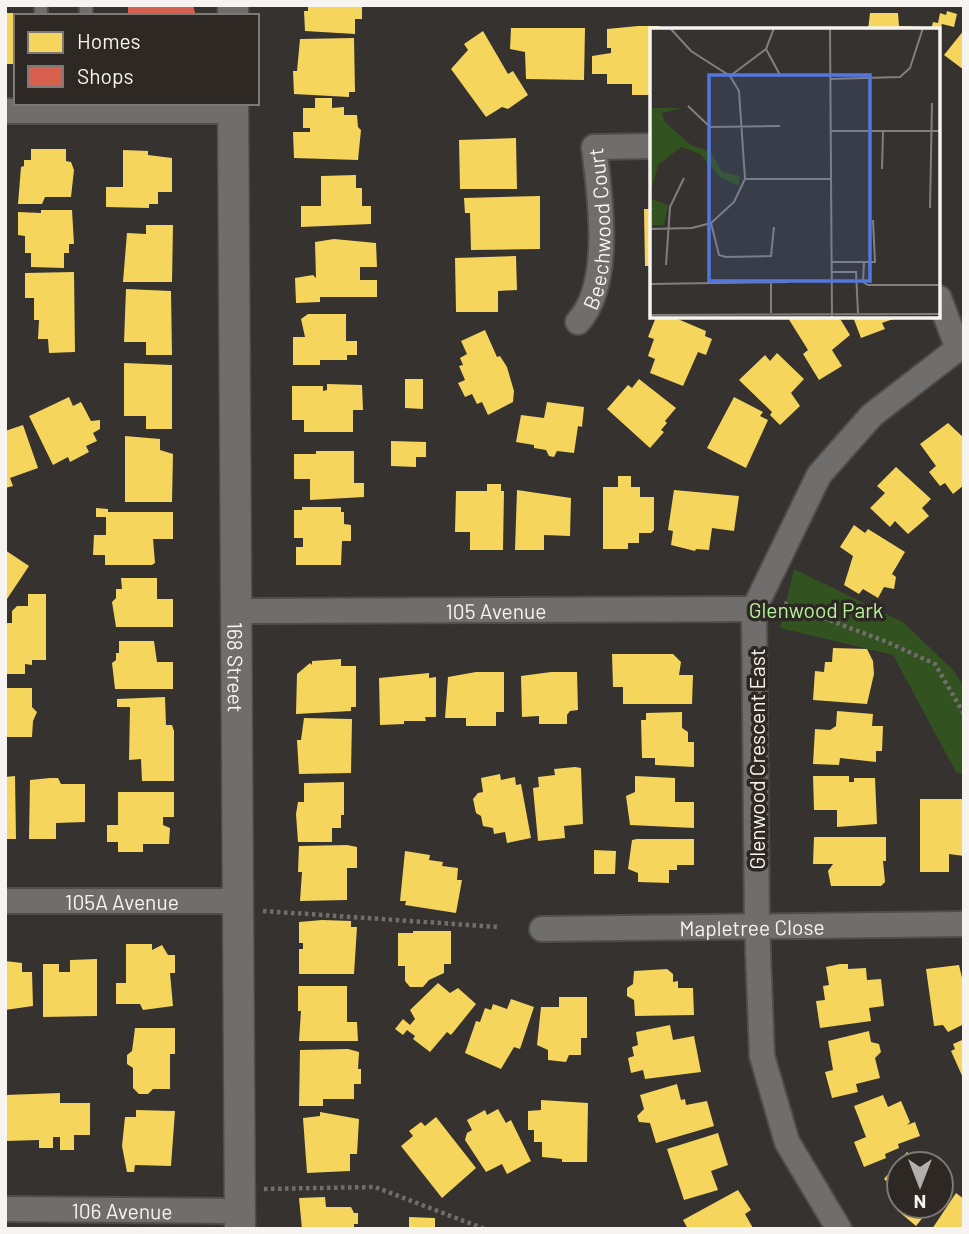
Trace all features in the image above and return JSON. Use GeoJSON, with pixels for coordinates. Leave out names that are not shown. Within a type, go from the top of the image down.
{"type":"FeatureCollection","features":[{"type":"Feature","properties":{"kind":"street"},"geometry":{"type":"LineString","coordinates":[[5,111],[39,107],[233,107]]}},
{"type":"Feature","properties":{"kind":"street","name":"168 Street"},"geometry":{"type":"LineString","coordinates":[[233,107],[237,611],[251,906],[240,1220]]}},
{"type":"Feature","properties":{"kind":"street","name":"Beechwood Court"},"geometry":{"type":"LineString","coordinates":[[578,322],[589,310],[599,276],[598,185],[594,147],[650,146]]}},
{"type":"Feature","properties":{"kind":"street"},"geometry":{"type":"LineString","coordinates":[[941,302],[961,345]]}},
{"type":"Feature","properties":{"kind":"street","name":"Glenwood Crescent East"},"geometry":{"type":"LineString","coordinates":[[839,1229],[787,1142],[762,1056],[757,926],[754,610],[819,475],[872,415],[961,345]]}},
{"type":"Feature","properties":{"kind":"street","name":"105 Avenue"},"geometry":{"type":"LineString","coordinates":[[237,611],[754,610]]}},
{"type":"Feature","properties":{"kind":"street","name":"105A Avenue"},"geometry":{"type":"LineString","coordinates":[[5,901],[251,906]]}},
{"type":"Feature","properties":{"kind":"street","name":"Mapletree Close"},"geometry":{"type":"LineString","coordinates":[[542,929],[964,924]]}},
{"type":"Feature","properties":{"kind":"street","name":"106 Avenue"},"geometry":{"type":"LineString","coordinates":[[5,1209],[240,1220]]}},
{"type":"Feature","properties":{"kind":"path"},"geometry":{"type":"LineString","coordinates":[[784,603],[887,642],[935,664],[964,714]]}},
{"type":"Feature","properties":{"kind":"path"},"geometry":{"type":"LineString","coordinates":[[251,906],[499,927]]}},
{"type":"Feature","properties":{"kind":"path"},"geometry":{"type":"LineString","coordinates":[[264,1189],[375,1187],[485,1229]]}},
{"type":"Feature","properties":{"kind":"green space","name":"Glenwood Park"},"geometry":{"type":"Polygon","coordinates":[[[794,569],[903,622],[953,670],[964,687],[964,774],[956,772],[893,655],[780,628],[794,569]]]}},
{"type":"Feature","properties":{"kind":"building: Homes"},"geometry":{"type":"Polygon","coordinates":[[[308,5],[362,5],[362,19],[355,19],[355,34],[305,31],[304,11],[308,11],[308,5]]]}},
{"type":"Feature","properties":{"kind":"building: Homes"},"geometry":{"type":"Polygon","coordinates":[[[947,11],[957,14],[954,27],[942,24],[941,28],[932,28],[933,22],[938,23],[940,13],[946,15],[947,11]]]}},
{"type":"Feature","properties":{"kind":"building: Homes"},"geometry":{"type":"Polygon","coordinates":[[[5,13],[17,13],[14,14],[14,64],[5,64],[5,13]]]}},
{"type":"Feature","properties":{"kind":"building: Homes"},"geometry":{"type":"Polygon","coordinates":[[[870,13],[898,13],[899,26],[923,27],[923,28],[868,28],[870,13]]]}},
{"type":"Feature","properties":{"kind":"building: Homes"},"geometry":{"type":"Polygon","coordinates":[[[659,26],[650,28],[650,95],[632,95],[632,84],[607,84],[607,74],[592,74],[592,56],[611,53],[611,48],[607,48],[607,29],[659,26]]]}},
{"type":"Feature","properties":{"kind":"building: Homes"},"geometry":{"type":"Polygon","coordinates":[[[511,28],[585,28],[584,80],[526,79],[525,52],[510,49],[511,28]]]}},
{"type":"Feature","properties":{"kind":"building: Homes"},"geometry":{"type":"Polygon","coordinates":[[[964,30],[964,70],[944,55],[964,30]]]}},
{"type":"Feature","properties":{"kind":"building: Homes"},"geometry":{"type":"Polygon","coordinates":[[[483,31],[508,74],[513,71],[528,95],[508,109],[502,107],[486,117],[451,69],[468,50],[464,44],[483,31]]]}},
{"type":"Feature","properties":{"kind":"building: Homes"},"geometry":{"type":"Polygon","coordinates":[[[354,38],[355,92],[349,92],[349,97],[294,94],[293,71],[297,71],[300,39],[354,38]]]}},
{"type":"Feature","properties":{"kind":"building: Homes"},"geometry":{"type":"Polygon","coordinates":[[[315,98],[332,98],[332,108],[344,107],[344,115],[357,115],[358,127],[361,130],[358,160],[294,158],[293,132],[310,132],[310,128],[303,128],[303,108],[315,108],[315,98]]]}},
{"type":"Feature","properties":{"kind":"building: Homes"},"geometry":{"type":"Polygon","coordinates":[[[516,138],[517,189],[460,189],[459,140],[516,138]]]}},
{"type":"Feature","properties":{"kind":"building: Homes"},"geometry":{"type":"Polygon","coordinates":[[[31,149],[66,149],[66,161],[71,162],[74,170],[71,197],[45,197],[42,204],[18,204],[21,167],[24,166],[24,160],[31,160],[31,149]]]}},
{"type":"Feature","properties":{"kind":"building: Homes"},"geometry":{"type":"Polygon","coordinates":[[[123,150],[148,151],[148,155],[172,158],[172,192],[158,192],[158,204],[149,204],[149,208],[106,207],[106,187],[123,187],[123,150]]]}},
{"type":"Feature","properties":{"kind":"building: Homes"},"geometry":{"type":"Polygon","coordinates":[[[356,175],[356,188],[362,188],[362,206],[371,206],[371,224],[301,227],[301,206],[321,206],[321,176],[356,175]]]}},
{"type":"Feature","properties":{"kind":"building: Homes"},"geometry":{"type":"Polygon","coordinates":[[[540,196],[540,249],[471,250],[470,213],[465,213],[464,198],[540,196]]]}},
{"type":"Feature","properties":{"kind":"building: Homes"},"geometry":{"type":"Polygon","coordinates":[[[644,209],[650,209],[650,266],[645,266],[644,209]]]}},
{"type":"Feature","properties":{"kind":"building: Homes"},"geometry":{"type":"Polygon","coordinates":[[[41,210],[72,210],[74,244],[69,244],[69,253],[64,253],[64,268],[31,267],[31,253],[25,253],[25,236],[18,235],[18,212],[41,213],[41,210]]]}},
{"type":"Feature","properties":{"kind":"building: Homes"},"geometry":{"type":"Polygon","coordinates":[[[146,225],[173,225],[172,282],[123,282],[127,233],[146,234],[146,225]]]}},
{"type":"Feature","properties":{"kind":"building: Homes"},"geometry":{"type":"Polygon","coordinates":[[[334,239],[376,243],[377,267],[360,267],[360,280],[377,280],[377,297],[320,297],[320,302],[296,303],[295,278],[313,275],[316,278],[315,242],[334,239]]]}},
{"type":"Feature","properties":{"kind":"building: Homes"},"geometry":{"type":"Polygon","coordinates":[[[516,256],[517,290],[498,291],[498,312],[456,312],[455,258],[516,256]]]}},
{"type":"Feature","properties":{"kind":"building: Homes"},"geometry":{"type":"Polygon","coordinates":[[[74,272],[75,352],[49,353],[48,339],[38,339],[39,320],[34,320],[34,298],[25,298],[25,273],[74,272]]]}},
{"type":"Feature","properties":{"kind":"building: Homes"},"geometry":{"type":"Polygon","coordinates":[[[126,289],[171,291],[172,355],[146,355],[146,342],[124,342],[126,289]]]}},
{"type":"Feature","properties":{"kind":"building: Homes"},"geometry":{"type":"Polygon","coordinates":[[[308,314],[346,314],[346,341],[357,341],[357,355],[347,355],[347,360],[320,360],[320,365],[293,365],[293,337],[305,337],[301,319],[308,314]]]}},
{"type":"Feature","properties":{"kind":"building: Homes"},"geometry":{"type":"Polygon","coordinates":[[[656,318],[675,318],[706,331],[705,336],[712,339],[706,355],[698,352],[683,386],[650,373],[655,359],[648,356],[654,339],[648,337],[656,318]]]}},
{"type":"Feature","properties":{"kind":"building: Homes"},"geometry":{"type":"Polygon","coordinates":[[[788,318],[840,318],[850,335],[832,350],[842,366],[819,380],[803,354],[808,350],[788,318]]]}},
{"type":"Feature","properties":{"kind":"building: Homes"},"geometry":{"type":"Polygon","coordinates":[[[853,318],[896,318],[882,323],[885,329],[861,338],[853,318]]]}},
{"type":"Feature","properties":{"kind":"building: Homes"},"geometry":{"type":"Polygon","coordinates":[[[485,330],[497,357],[500,356],[507,367],[514,391],[513,402],[488,415],[482,402],[477,404],[472,394],[465,397],[458,383],[465,380],[459,366],[463,365],[460,358],[467,354],[461,341],[485,330]]]}},
{"type":"Feature","properties":{"kind":"building: Homes"},"geometry":{"type":"Polygon","coordinates":[[[777,353],[804,379],[791,393],[800,406],[780,425],[770,415],[772,412],[739,380],[765,355],[770,361],[777,353]]]}},
{"type":"Feature","properties":{"kind":"building: Homes"},"geometry":{"type":"Polygon","coordinates":[[[124,363],[172,365],[172,429],[146,429],[146,416],[124,416],[124,363]]]}},
{"type":"Feature","properties":{"kind":"building: Homes"},"geometry":{"type":"Polygon","coordinates":[[[405,379],[423,379],[423,409],[405,408],[405,379]]]}},
{"type":"Feature","properties":{"kind":"building: Homes"},"geometry":{"type":"Polygon","coordinates":[[[639,379],[676,408],[665,421],[667,423],[661,430],[664,432],[650,448],[607,409],[628,385],[632,388],[639,379]]]}},
{"type":"Feature","properties":{"kind":"building: Homes"},"geometry":{"type":"Polygon","coordinates":[[[327,384],[362,385],[363,410],[353,410],[353,432],[304,432],[304,420],[292,420],[292,386],[323,386],[323,391],[327,390],[327,384]]]}},
{"type":"Feature","properties":{"kind":"building: Homes"},"geometry":{"type":"Polygon","coordinates":[[[69,397],[73,406],[81,402],[91,421],[100,420],[100,429],[93,433],[97,441],[86,446],[89,452],[70,462],[68,457],[53,465],[29,416],[69,397]]]}},
{"type":"Feature","properties":{"kind":"building: Homes"},"geometry":{"type":"Polygon","coordinates":[[[734,397],[763,412],[760,416],[768,420],[746,468],[707,448],[734,397]]]}},
{"type":"Feature","properties":{"kind":"building: Homes"},"geometry":{"type":"Polygon","coordinates":[[[547,402],[584,407],[582,427],[578,426],[574,453],[557,451],[554,457],[549,456],[546,450],[534,448],[534,445],[516,442],[521,415],[544,418],[547,402]]]}},
{"type":"Feature","properties":{"kind":"building: Homes"},"geometry":{"type":"Polygon","coordinates":[[[948,423],[964,438],[964,485],[953,494],[945,483],[940,486],[929,472],[936,466],[920,444],[948,423]]]}},
{"type":"Feature","properties":{"kind":"building: Homes"},"geometry":{"type":"Polygon","coordinates":[[[23,425],[38,468],[10,478],[13,486],[5,488],[5,431],[23,425]]]}},
{"type":"Feature","properties":{"kind":"building: Homes"},"geometry":{"type":"Polygon","coordinates":[[[125,436],[160,439],[160,450],[173,454],[172,502],[125,502],[125,436]]]}},
{"type":"Feature","properties":{"kind":"building: Homes"},"geometry":{"type":"Polygon","coordinates":[[[391,441],[426,442],[426,457],[416,457],[416,467],[391,466],[391,441]]]}},
{"type":"Feature","properties":{"kind":"building: Homes"},"geometry":{"type":"Polygon","coordinates":[[[316,451],[354,451],[354,483],[364,483],[364,497],[310,500],[310,479],[294,479],[294,454],[316,454],[316,451]]]}},
{"type":"Feature","properties":{"kind":"building: Homes"},"geometry":{"type":"Polygon","coordinates":[[[896,467],[931,499],[922,508],[929,516],[908,534],[895,521],[890,527],[870,508],[885,493],[877,486],[896,467]]]}},
{"type":"Feature","properties":{"kind":"building: Homes"},"geometry":{"type":"Polygon","coordinates":[[[618,476],[631,476],[631,487],[640,487],[640,497],[654,497],[654,530],[651,533],[639,533],[639,543],[628,543],[628,549],[603,549],[603,487],[618,487],[618,476]]]}},
{"type":"Feature","properties":{"kind":"building: Homes"},"geometry":{"type":"Polygon","coordinates":[[[487,484],[501,484],[501,491],[504,491],[503,550],[470,550],[470,532],[455,532],[456,491],[487,491],[487,484]]]}},
{"type":"Feature","properties":{"kind":"building: Homes"},"geometry":{"type":"Polygon","coordinates":[[[517,490],[571,498],[570,536],[544,535],[544,550],[515,550],[517,490]]]}},
{"type":"Feature","properties":{"kind":"building: Homes"},"geometry":{"type":"Polygon","coordinates":[[[674,490],[739,496],[734,531],[712,528],[709,550],[695,551],[671,545],[673,531],[668,530],[674,490]]]}},
{"type":"Feature","properties":{"kind":"building: Homes"},"geometry":{"type":"Polygon","coordinates":[[[302,507],[341,507],[344,524],[351,525],[351,541],[342,541],[341,565],[296,565],[296,547],[303,547],[303,538],[294,538],[294,510],[302,510],[302,507]]]}},
{"type":"Feature","properties":{"kind":"building: Homes"},"geometry":{"type":"Polygon","coordinates":[[[96,508],[108,509],[108,512],[173,512],[173,539],[153,539],[155,563],[152,565],[105,565],[105,555],[93,555],[94,535],[106,535],[106,517],[96,517],[96,508]]]}},
{"type":"Feature","properties":{"kind":"building: Homes"},"geometry":{"type":"Polygon","coordinates":[[[854,525],[865,533],[868,529],[905,552],[892,574],[896,577],[894,589],[884,587],[878,598],[863,589],[859,594],[844,585],[853,556],[840,547],[854,525]]]}},
{"type":"Feature","properties":{"kind":"building: Homes"},"geometry":{"type":"Polygon","coordinates":[[[5,550],[29,566],[5,602],[5,550]]]}},
{"type":"Feature","properties":{"kind":"building: Homes"},"geometry":{"type":"Polygon","coordinates":[[[121,578],[157,578],[157,599],[173,599],[173,627],[116,627],[112,602],[116,598],[116,589],[122,589],[121,578]]]}},
{"type":"Feature","properties":{"kind":"building: Homes"},"geometry":{"type":"Polygon","coordinates":[[[28,594],[46,594],[46,660],[32,660],[32,665],[25,664],[25,674],[5,674],[5,623],[12,623],[12,611],[17,606],[28,606],[28,594]]]}},
{"type":"Feature","properties":{"kind":"building: Homes"},"geometry":{"type":"Polygon","coordinates":[[[119,641],[154,641],[157,662],[173,662],[173,689],[115,689],[112,663],[116,660],[116,653],[119,653],[119,641]]]}},
{"type":"Feature","properties":{"kind":"building: Homes"},"geometry":{"type":"Polygon","coordinates":[[[833,648],[867,649],[873,661],[874,674],[867,704],[813,700],[815,671],[824,672],[825,662],[832,662],[833,648]]]}},
{"type":"Feature","properties":{"kind":"building: Homes"},"geometry":{"type":"Polygon","coordinates":[[[612,654],[673,654],[681,662],[679,675],[693,675],[692,704],[623,704],[623,687],[613,687],[612,654]]]}},
{"type":"Feature","properties":{"kind":"building: Homes"},"geometry":{"type":"Polygon","coordinates":[[[341,659],[341,666],[356,666],[356,707],[351,707],[351,711],[296,714],[297,674],[310,663],[312,665],[312,661],[341,659]]]}},
{"type":"Feature","properties":{"kind":"building: Homes"},"geometry":{"type":"Polygon","coordinates":[[[476,672],[504,672],[504,712],[496,712],[496,726],[466,726],[466,718],[445,718],[448,677],[476,672]]]}},
{"type":"Feature","properties":{"kind":"building: Homes"},"geometry":{"type":"Polygon","coordinates":[[[577,672],[578,710],[570,711],[567,724],[539,724],[539,716],[522,717],[521,676],[577,672]]]}},
{"type":"Feature","properties":{"kind":"building: Homes"},"geometry":{"type":"Polygon","coordinates":[[[429,673],[429,678],[436,677],[436,717],[425,717],[426,721],[380,725],[379,678],[429,673]]]}},
{"type":"Feature","properties":{"kind":"building: Homes"},"geometry":{"type":"Polygon","coordinates":[[[5,688],[32,688],[32,707],[37,712],[33,721],[32,737],[5,737],[5,688]]]}},
{"type":"Feature","properties":{"kind":"building: Homes"},"geometry":{"type":"Polygon","coordinates":[[[165,697],[166,725],[172,725],[174,731],[174,781],[142,781],[141,759],[129,760],[130,707],[117,707],[117,699],[165,697]]]}},
{"type":"Feature","properties":{"kind":"building: Homes"},"geometry":{"type":"Polygon","coordinates":[[[837,711],[873,714],[872,726],[883,726],[882,751],[876,751],[876,762],[840,758],[839,765],[813,764],[815,729],[830,730],[836,726],[837,711]]]}},
{"type":"Feature","properties":{"kind":"building: Homes"},"geometry":{"type":"Polygon","coordinates":[[[682,712],[682,728],[688,732],[688,742],[694,742],[694,767],[655,765],[655,758],[642,758],[641,720],[646,720],[646,713],[682,712]]]}},
{"type":"Feature","properties":{"kind":"building: Homes"},"geometry":{"type":"Polygon","coordinates":[[[304,718],[352,719],[351,773],[299,774],[297,740],[301,740],[304,718]]]}},
{"type":"Feature","properties":{"kind":"building: Homes"},"geometry":{"type":"Polygon","coordinates":[[[581,768],[583,824],[564,826],[565,838],[538,841],[533,788],[539,787],[538,777],[555,775],[554,769],[581,768]]]}},
{"type":"Feature","properties":{"kind":"building: Homes"},"geometry":{"type":"Polygon","coordinates":[[[500,774],[501,780],[515,777],[516,785],[521,784],[531,838],[507,843],[505,832],[494,834],[493,828],[483,826],[481,816],[476,813],[473,799],[483,792],[481,778],[500,774]]]}},
{"type":"Feature","properties":{"kind":"building: Homes"},"geometry":{"type":"Polygon","coordinates":[[[15,776],[16,839],[5,839],[5,777],[15,776]]]}},
{"type":"Feature","properties":{"kind":"building: Homes"},"geometry":{"type":"Polygon","coordinates":[[[635,776],[675,778],[675,802],[694,802],[694,828],[630,825],[626,796],[635,792],[635,776]]]}},
{"type":"Feature","properties":{"kind":"building: Homes"},"geometry":{"type":"Polygon","coordinates":[[[813,776],[849,776],[849,782],[854,782],[854,778],[875,778],[877,824],[837,827],[837,810],[814,810],[813,776]]]}},
{"type":"Feature","properties":{"kind":"building: Homes"},"geometry":{"type":"Polygon","coordinates":[[[58,778],[61,784],[85,784],[85,822],[56,823],[56,839],[29,839],[30,780],[58,778]]]}},
{"type":"Feature","properties":{"kind":"building: Homes"},"geometry":{"type":"Polygon","coordinates":[[[344,782],[344,815],[341,815],[341,828],[332,828],[332,842],[298,842],[296,814],[298,802],[304,802],[304,783],[344,782]]]}},
{"type":"Feature","properties":{"kind":"building: Homes"},"geometry":{"type":"Polygon","coordinates":[[[118,792],[174,792],[174,817],[163,817],[163,825],[170,828],[169,844],[143,844],[143,852],[118,852],[118,842],[107,842],[107,825],[118,825],[118,792]]]}},
{"type":"Feature","properties":{"kind":"building: Homes"},"geometry":{"type":"Polygon","coordinates":[[[920,799],[964,799],[964,856],[949,854],[949,872],[920,872],[920,799]]]}},
{"type":"Feature","properties":{"kind":"building: Homes"},"geometry":{"type":"Polygon","coordinates":[[[814,837],[886,837],[886,861],[883,861],[885,882],[881,886],[831,886],[828,871],[833,864],[813,864],[814,837]]]}},
{"type":"Feature","properties":{"kind":"building: Homes"},"geometry":{"type":"Polygon","coordinates":[[[694,839],[694,865],[677,865],[677,870],[669,870],[669,883],[638,882],[638,873],[628,869],[632,840],[694,839]]]}},
{"type":"Feature","properties":{"kind":"building: Homes"},"geometry":{"type":"Polygon","coordinates":[[[299,846],[357,847],[357,868],[347,868],[347,900],[300,901],[302,872],[298,872],[299,846]]]}},
{"type":"Feature","properties":{"kind":"building: Homes"},"geometry":{"type":"Polygon","coordinates":[[[594,850],[616,851],[615,874],[594,874],[594,850]]]}},
{"type":"Feature","properties":{"kind":"building: Homes"},"geometry":{"type":"Polygon","coordinates":[[[405,851],[430,855],[429,860],[443,862],[442,866],[458,868],[457,880],[462,880],[456,913],[405,905],[406,901],[400,901],[405,851]]]}},
{"type":"Feature","properties":{"kind":"building: Homes"},"geometry":{"type":"Polygon","coordinates":[[[351,921],[351,927],[357,927],[354,974],[299,974],[299,949],[303,949],[303,943],[299,943],[299,922],[351,921]]]}},
{"type":"Feature","properties":{"kind":"building: Homes"},"geometry":{"type":"Polygon","coordinates":[[[451,931],[451,964],[444,964],[444,973],[429,980],[423,987],[410,987],[405,981],[405,966],[398,966],[398,933],[451,931]]]}},
{"type":"Feature","properties":{"kind":"building: Homes"},"geometry":{"type":"Polygon","coordinates":[[[126,944],[152,944],[152,950],[162,945],[168,955],[175,955],[175,973],[170,973],[173,1006],[143,1010],[140,1004],[116,1004],[116,983],[126,983],[126,944]]]}},
{"type":"Feature","properties":{"kind":"building: Homes"},"geometry":{"type":"Polygon","coordinates":[[[97,959],[97,1016],[43,1017],[43,964],[59,964],[59,972],[70,972],[70,960],[97,959]]]}},
{"type":"Feature","properties":{"kind":"building: Homes"},"geometry":{"type":"Polygon","coordinates":[[[5,961],[22,963],[22,972],[32,972],[33,1006],[5,1010],[5,961]]]}},
{"type":"Feature","properties":{"kind":"building: Homes"},"geometry":{"type":"Polygon","coordinates":[[[848,964],[848,969],[866,968],[867,980],[881,979],[884,1006],[869,1008],[871,1021],[820,1028],[816,1001],[825,1000],[823,986],[829,985],[826,967],[848,964]]]}},
{"type":"Feature","properties":{"kind":"building: Homes"},"geometry":{"type":"Polygon","coordinates":[[[959,965],[964,986],[964,1024],[948,1032],[943,1025],[934,1026],[926,969],[959,965]]]}},
{"type":"Feature","properties":{"kind":"building: Homes"},"geometry":{"type":"Polygon","coordinates":[[[667,969],[673,974],[673,982],[678,981],[678,988],[693,988],[694,1015],[635,1016],[634,1000],[627,996],[627,988],[633,984],[634,971],[667,969]]]}},
{"type":"Feature","properties":{"kind":"building: Homes"},"geometry":{"type":"Polygon","coordinates":[[[438,983],[450,993],[458,988],[476,1004],[451,1035],[447,1032],[430,1052],[413,1039],[415,1036],[407,1030],[403,1035],[395,1029],[403,1019],[410,1025],[415,1019],[410,1010],[438,983]]]}},
{"type":"Feature","properties":{"kind":"building: Homes"},"geometry":{"type":"Polygon","coordinates":[[[298,986],[347,986],[347,1022],[357,1022],[358,1041],[299,1041],[301,1011],[298,1011],[298,986]]]}},
{"type":"Feature","properties":{"kind":"building: Homes"},"geometry":{"type":"Polygon","coordinates":[[[559,997],[587,997],[587,1038],[581,1038],[581,1055],[569,1055],[566,1062],[548,1060],[548,1050],[537,1045],[541,1007],[559,1007],[559,997]]]}},
{"type":"Feature","properties":{"kind":"building: Homes"},"geometry":{"type":"Polygon","coordinates":[[[511,999],[534,1007],[520,1049],[514,1047],[501,1069],[465,1053],[476,1021],[480,1022],[485,1008],[491,1010],[493,1004],[507,1009],[511,999]]]}},
{"type":"Feature","properties":{"kind":"building: Homes"},"geometry":{"type":"Polygon","coordinates":[[[670,1025],[673,1040],[694,1036],[701,1072],[645,1079],[643,1070],[631,1073],[628,1058],[634,1056],[632,1047],[638,1045],[636,1032],[670,1025]]]}},
{"type":"Feature","properties":{"kind":"building: Homes"},"geometry":{"type":"Polygon","coordinates":[[[135,1028],[175,1028],[175,1054],[170,1054],[170,1089],[153,1089],[148,1094],[139,1094],[133,1088],[133,1068],[127,1064],[127,1055],[132,1051],[135,1028]]]}},
{"type":"Feature","properties":{"kind":"building: Homes"},"geometry":{"type":"Polygon","coordinates":[[[869,1031],[871,1042],[879,1044],[881,1052],[875,1058],[880,1078],[856,1084],[858,1092],[832,1098],[825,1072],[833,1070],[828,1041],[869,1031]]]}},
{"type":"Feature","properties":{"kind":"building: Homes"},"geometry":{"type":"Polygon","coordinates":[[[962,1040],[964,1080],[951,1051],[955,1049],[953,1044],[962,1040]]]}},
{"type":"Feature","properties":{"kind":"building: Homes"},"geometry":{"type":"Polygon","coordinates":[[[348,1049],[359,1052],[361,1084],[354,1084],[354,1099],[323,1099],[323,1106],[299,1106],[300,1050],[348,1049]]]}},
{"type":"Feature","properties":{"kind":"building: Homes"},"geometry":{"type":"Polygon","coordinates":[[[677,1084],[681,1100],[685,1099],[686,1105],[707,1101],[714,1126],[656,1143],[650,1123],[639,1122],[637,1116],[644,1109],[640,1095],[677,1084]]]}},
{"type":"Feature","properties":{"kind":"building: Homes"},"geometry":{"type":"Polygon","coordinates":[[[60,1093],[60,1103],[90,1103],[90,1135],[74,1135],[74,1150],[60,1150],[60,1137],[53,1137],[53,1148],[39,1148],[39,1140],[5,1141],[5,1095],[60,1093]]]}},
{"type":"Feature","properties":{"kind":"building: Homes"},"geometry":{"type":"Polygon","coordinates":[[[883,1095],[888,1107],[901,1101],[910,1122],[907,1125],[915,1122],[920,1136],[898,1144],[899,1148],[894,1150],[885,1150],[885,1158],[864,1167],[854,1142],[866,1137],[854,1106],[883,1095]]]}},
{"type":"Feature","properties":{"kind":"building: Homes"},"geometry":{"type":"Polygon","coordinates":[[[541,1100],[588,1103],[587,1162],[562,1162],[562,1159],[542,1157],[542,1142],[534,1142],[534,1130],[528,1130],[528,1111],[541,1110],[541,1100]]]}},
{"type":"Feature","properties":{"kind":"building: Homes"},"geometry":{"type":"Polygon","coordinates":[[[498,1109],[506,1123],[511,1120],[531,1161],[507,1174],[502,1164],[486,1172],[465,1140],[467,1133],[472,1130],[467,1120],[485,1110],[487,1115],[498,1109]]]}},
{"type":"Feature","properties":{"kind":"building: Homes"},"geometry":{"type":"Polygon","coordinates":[[[136,1110],[175,1111],[171,1166],[135,1165],[134,1172],[127,1172],[122,1146],[125,1117],[136,1117],[136,1110]]]}},
{"type":"Feature","properties":{"kind":"building: Homes"},"geometry":{"type":"Polygon","coordinates":[[[320,1112],[359,1119],[357,1154],[350,1154],[350,1171],[307,1173],[303,1118],[320,1116],[320,1112]]]}},
{"type":"Feature","properties":{"kind":"building: Homes"},"geometry":{"type":"Polygon","coordinates":[[[436,1117],[476,1168],[442,1198],[401,1146],[413,1136],[409,1131],[421,1122],[425,1126],[436,1117]]]}},
{"type":"Feature","properties":{"kind":"building: Homes"},"geometry":{"type":"Polygon","coordinates":[[[718,1133],[728,1165],[711,1171],[718,1190],[684,1200],[667,1149],[718,1133]]]}},
{"type":"Feature","properties":{"kind":"building: Homes"},"geometry":{"type":"Polygon","coordinates":[[[738,1190],[751,1210],[745,1214],[753,1228],[688,1229],[683,1220],[738,1190]]]}},
{"type":"Feature","properties":{"kind":"building: Homes"},"geometry":{"type":"Polygon","coordinates":[[[955,1194],[964,1199],[964,1229],[932,1229],[938,1220],[955,1220],[955,1194]]]}},
{"type":"Feature","properties":{"kind":"building: Homes"},"geometry":{"type":"Polygon","coordinates":[[[325,1197],[326,1207],[351,1207],[354,1213],[358,1213],[358,1224],[354,1224],[354,1229],[302,1229],[299,1198],[325,1197]]]}},
{"type":"Feature","properties":{"kind":"building: Homes"},"geometry":{"type":"Polygon","coordinates":[[[409,1217],[435,1218],[435,1229],[409,1229],[409,1217]]]}},
{"type":"Feature","properties":{"kind":"building: Homes"},"geometry":{"type":"Polygon","coordinates":[[[909,1220],[921,1220],[916,1226],[909,1220]]]}},
{"type":"Feature","properties":{"kind":"building: Shops"},"geometry":{"type":"Polygon","coordinates":[[[128,5],[193,5],[195,14],[128,14],[128,5]]]}}]}
